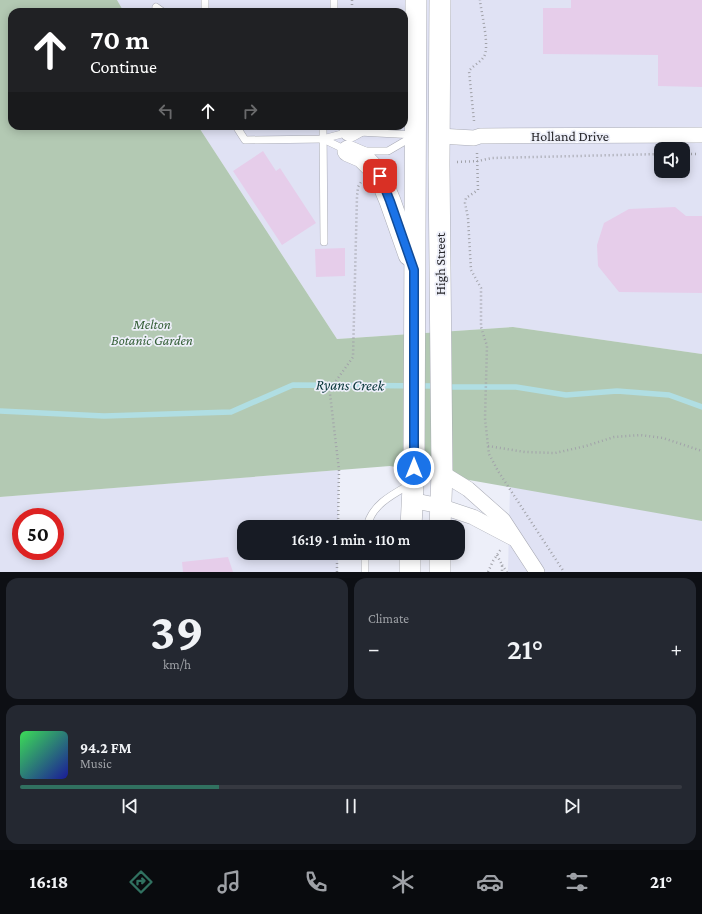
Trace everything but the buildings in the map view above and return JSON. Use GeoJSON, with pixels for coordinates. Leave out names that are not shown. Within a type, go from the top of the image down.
{"type":"FeatureCollection","features":[{"type":"Feature","properties":{"kind":"main road","name":"High Street"},"geometry":{"type":"LineString","coordinates":[[411,520],[414,403],[415,135],[410,86],[416,0]]}},
{"type":"Feature","properties":{"kind":"main road","name":"High Street"},"geometry":{"type":"LineString","coordinates":[[440,0],[440,401],[442,473],[440,520]]}},
{"type":"Feature","properties":{"kind":"main road"},"geometry":{"type":"LineString","coordinates":[[415,135],[439,136]]}},
{"type":"Feature","properties":{"kind":"main road"},"geometry":{"type":"LineString","coordinates":[[352,136],[362,157],[376,171],[390,201],[414,270]]}},
{"type":"Feature","properties":{"kind":"main road"},"geometry":{"type":"LineString","coordinates":[[410,560],[410,572]]}},
{"type":"Feature","properties":{"kind":"street","name":"Holland Drive"},"geometry":{"type":"LineString","coordinates":[[439,136],[474,138],[480,136],[702,135]]}},
{"type":"Feature","properties":{"kind":"street"},"geometry":{"type":"LineString","coordinates":[[412,484],[442,473],[468,489],[503,520],[537,572]]}},
{"type":"Feature","properties":{"kind":"street"},"geometry":{"type":"LineString","coordinates":[[412,484],[440,506],[473,517],[514,538]]}},
{"type":"Feature","properties":{"kind":"lane"},"geometry":{"type":"LineString","coordinates":[[239,130],[245,140],[323,139],[352,136],[415,135]]}},
{"type":"Feature","properties":{"kind":"lane"},"geometry":{"type":"LineString","coordinates":[[323,130],[324,242]]}},
{"type":"Feature","properties":{"kind":"lane"},"geometry":{"type":"LineString","coordinates":[[323,139],[352,136],[388,151],[415,135]]}},
{"type":"Feature","properties":{"kind":"lane"},"geometry":{"type":"LineString","coordinates":[[369,520],[382,502],[412,484]]}},
{"type":"Feature","properties":{"kind":"lane"},"geometry":{"type":"LineString","coordinates":[[365,560],[365,572]]}},
{"type":"Feature","properties":{"kind":"path"},"geometry":{"type":"LineString","coordinates":[[480,0],[486,37],[486,50],[484,58],[469,71],[468,77],[472,100],[474,138],[478,161],[478,190],[466,198],[465,203],[468,218],[471,270],[481,288],[481,327],[487,346],[485,418],[489,454],[498,471],[564,572]]}},
{"type":"Feature","properties":{"kind":"path"},"geometry":{"type":"LineString","coordinates":[[690,154],[702,153]]}},
{"type":"Feature","properties":{"kind":"path"},"geometry":{"type":"LineString","coordinates":[[439,164],[478,161],[492,158],[654,154]]}},
{"type":"Feature","properties":{"kind":"path"},"geometry":{"type":"LineString","coordinates":[[338,520],[339,470],[330,394],[333,385],[353,357],[358,187],[361,182],[376,171]]}},
{"type":"Feature","properties":{"kind":"path"},"geometry":{"type":"LineString","coordinates":[[488,446],[525,452],[555,453],[586,446],[614,437],[640,435],[663,438],[702,451]]}},
{"type":"Feature","properties":{"kind":"path"},"geometry":{"type":"LineString","coordinates":[[496,555],[507,572]]}},
{"type":"Feature","properties":{"kind":"path"},"geometry":{"type":"LineString","coordinates":[[337,560],[337,572]]}},
{"type":"Feature","properties":{"kind":"path"},"geometry":{"type":"LineString","coordinates":[[502,565],[502,572]]}},
{"type":"Feature","properties":{"kind":"shaded area"},"geometry":{"type":"Polygon","coordinates":[[[117,0],[702,0],[702,354],[513,327],[337,339],[201,130],[408,130],[408,8],[122,8],[117,0]]]}},
{"type":"Feature","properties":{"kind":"shaded area"},"geometry":{"type":"Polygon","coordinates":[[[339,470],[338,520],[237,520],[237,560],[338,560],[338,572],[0,572],[0,497],[339,470]]]}},
{"type":"Feature","properties":{"kind":"shaded area"},"geometry":{"type":"Polygon","coordinates":[[[510,486],[702,520],[702,572],[508,572],[510,486]]]}},
{"type":"Feature","properties":{"kind":"green space","name":"Melton Botanic Garden"},"geometry":{"type":"Polygon","coordinates":[[[0,0],[117,0],[122,8],[8,8],[8,130],[201,130],[337,339],[513,327],[702,354],[702,521],[390,466],[0,497],[0,0]]]}},
{"type":"Feature","properties":{"kind":"waterway","name":"Ryans Creek"},"geometry":{"type":"LineString","coordinates":[[0,411],[104,416],[231,412],[293,385],[437,386]]}},
{"type":"Feature","properties":{"kind":"waterway","name":"Ryans Creek"},"geometry":{"type":"LineString","coordinates":[[445,387],[516,387],[566,395],[617,391],[669,395],[702,407]]}},
{"type":"Feature","properties":{"kind":"route"},"geometry":{"type":"LineString","coordinates":[[380,176],[414,270],[414,468]]}}]}
